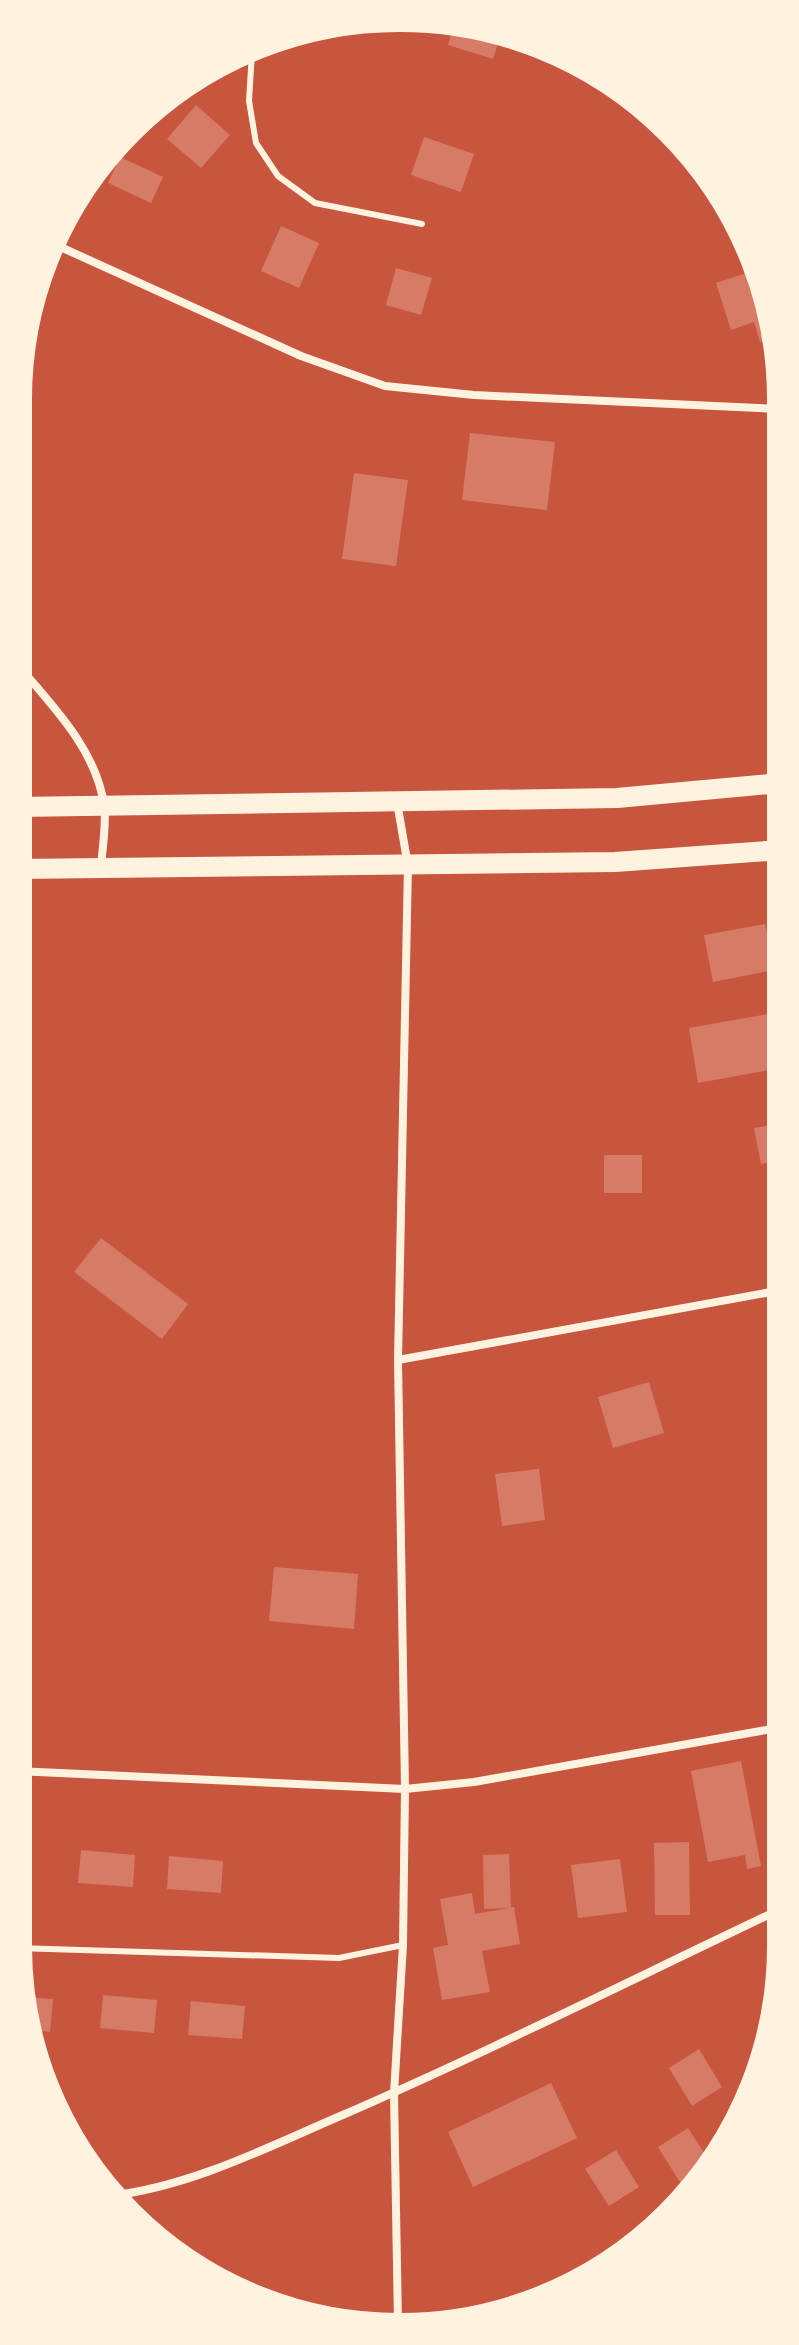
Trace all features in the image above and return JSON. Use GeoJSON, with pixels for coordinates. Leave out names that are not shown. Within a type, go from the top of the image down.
{"type":"FeatureCollection","features":[{"type":"Feature","properties":{"kind":"main road"},"geometry":{"type":"LineString","coordinates":[[30,807],[617,798],[769,784]]}},
{"type":"Feature","properties":{"kind":"main road"},"geometry":{"type":"LineString","coordinates":[[30,869],[408,866],[688,859],[769,851]]}},
{"type":"Feature","properties":{"kind":"street"},"geometry":{"type":"LineString","coordinates":[[63,248],[301,356],[385,386],[474,395],[769,408]]}},
{"type":"Feature","properties":{"kind":"street"},"geometry":{"type":"LineString","coordinates":[[30,680],[65,721],[92,764],[105,807],[101,869]]}},
{"type":"Feature","properties":{"kind":"street"},"geometry":{"type":"LineString","coordinates":[[396,802],[408,866],[398,1360],[405,1789],[403,1945],[394,2093],[398,2315]]}},
{"type":"Feature","properties":{"kind":"street"},"geometry":{"type":"LineString","coordinates":[[398,1360],[769,1292]]}},
{"type":"Feature","properties":{"kind":"street"},"geometry":{"type":"LineString","coordinates":[[30,1772],[405,1789],[474,1782],[769,1729]]}},
{"type":"Feature","properties":{"kind":"street"},"geometry":{"type":"LineString","coordinates":[[126,2194],[209,2173],[394,2093],[769,1915]]}},
{"type":"Feature","properties":{"kind":"lane"},"geometry":{"type":"LineString","coordinates":[[251,61],[249,101],[256,143],[278,176],[315,203],[422,224]]}},
{"type":"Feature","properties":{"kind":"lane"},"geometry":{"type":"LineString","coordinates":[[30,1948],[339,1958],[403,1945]]}},
{"type":"Feature","properties":{"kind":"building"},"geometry":{"type":"Polygon","coordinates":[[[452,34],[498,44],[493,59],[448,45],[452,34]]]}},
{"type":"Feature","properties":{"kind":"building"},"geometry":{"type":"Polygon","coordinates":[[[196,105],[230,135],[201,168],[167,139],[196,105]]]}},
{"type":"Feature","properties":{"kind":"building"},"geometry":{"type":"Polygon","coordinates":[[[424,137],[474,154],[461,192],[411,175],[424,137]]]}},
{"type":"Feature","properties":{"kind":"building"},"geometry":{"type":"Polygon","coordinates":[[[121,157],[163,177],[151,203],[108,183],[121,157]]]}},
{"type":"Feature","properties":{"kind":"building"},"geometry":{"type":"Polygon","coordinates":[[[281,226],[319,243],[299,288],[261,271],[281,226]]]}},
{"type":"Feature","properties":{"kind":"building"},"geometry":{"type":"Polygon","coordinates":[[[396,268],[432,278],[421,315],[386,305],[396,268]]]}},
{"type":"Feature","properties":{"kind":"building"},"geometry":{"type":"Polygon","coordinates":[[[746,273],[764,341],[760,342],[754,322],[731,330],[716,283],[746,273]]]}},
{"type":"Feature","properties":{"kind":"building"},"geometry":{"type":"Polygon","coordinates":[[[470,433],[555,442],[547,510],[462,500],[470,433]]]}},
{"type":"Feature","properties":{"kind":"building"},"geometry":{"type":"Polygon","coordinates":[[[354,473],[408,480],[396,566],[342,559],[354,473]]]}},
{"type":"Feature","properties":{"kind":"building"},"geometry":{"type":"Polygon","coordinates":[[[765,924],[769,971],[713,982],[704,935],[765,924]]]}},
{"type":"Feature","properties":{"kind":"building"},"geometry":{"type":"Polygon","coordinates":[[[769,1014],[769,1070],[698,1083],[689,1028],[769,1014]]]}},
{"type":"Feature","properties":{"kind":"building"},"geometry":{"type":"Polygon","coordinates":[[[769,1126],[769,1162],[761,1164],[754,1128],[769,1126]]]}},
{"type":"Feature","properties":{"kind":"building"},"geometry":{"type":"Polygon","coordinates":[[[604,1155],[642,1155],[642,1193],[604,1193],[604,1155]]]}},
{"type":"Feature","properties":{"kind":"building"},"geometry":{"type":"Polygon","coordinates":[[[101,1238],[188,1304],[162,1339],[74,1272],[101,1238]]]}},
{"type":"Feature","properties":{"kind":"building"},"geometry":{"type":"Polygon","coordinates":[[[649,1382],[664,1433],[613,1448],[598,1397],[649,1382]]]}},
{"type":"Feature","properties":{"kind":"building"},"geometry":{"type":"Polygon","coordinates":[[[539,1469],[545,1520],[502,1526],[495,1474],[539,1469]]]}},
{"type":"Feature","properties":{"kind":"building"},"geometry":{"type":"Polygon","coordinates":[[[274,1567],[358,1574],[354,1629],[269,1621],[274,1567]]]}},
{"type":"Feature","properties":{"kind":"building"},"geometry":{"type":"Polygon","coordinates":[[[741,1761],[761,1866],[747,1869],[745,1855],[708,1862],[691,1771],[741,1761]]]}},
{"type":"Feature","properties":{"kind":"building"},"geometry":{"type":"Polygon","coordinates":[[[689,1842],[690,1915],[655,1915],[654,1843],[689,1842]]]}},
{"type":"Feature","properties":{"kind":"building"},"geometry":{"type":"Polygon","coordinates":[[[81,1850],[135,1855],[133,1887],[78,1883],[81,1850]]]}},
{"type":"Feature","properties":{"kind":"building"},"geometry":{"type":"Polygon","coordinates":[[[509,1854],[511,1908],[484,1909],[483,1855],[509,1854]]]}},
{"type":"Feature","properties":{"kind":"building"},"geometry":{"type":"Polygon","coordinates":[[[169,1856],[223,1861],[221,1893],[167,1889],[169,1856]]]}},
{"type":"Feature","properties":{"kind":"building"},"geometry":{"type":"Polygon","coordinates":[[[620,1859],[627,1912],[578,1918],[571,1865],[620,1859]]]}},
{"type":"Feature","properties":{"kind":"building"},"geometry":{"type":"Polygon","coordinates":[[[472,1893],[475,1914],[514,1907],[520,1944],[482,1951],[490,1992],[442,2000],[433,1948],[448,1945],[440,1899],[472,1893]]]}},
{"type":"Feature","properties":{"kind":"building"},"geometry":{"type":"Polygon","coordinates":[[[103,1995],[157,2000],[154,2033],[100,2028],[103,1995]]]}},
{"type":"Feature","properties":{"kind":"building"},"geometry":{"type":"Polygon","coordinates":[[[34,1998],[53,1999],[50,2032],[40,2031],[34,1998]]]}},
{"type":"Feature","properties":{"kind":"building"},"geometry":{"type":"Polygon","coordinates":[[[191,2001],[245,2006],[242,2039],[188,2035],[191,2001]]]}},
{"type":"Feature","properties":{"kind":"building"},"geometry":{"type":"Polygon","coordinates":[[[699,2049],[722,2087],[692,2106],[669,2068],[699,2049]]]}},
{"type":"Feature","properties":{"kind":"building"},"geometry":{"type":"Polygon","coordinates":[[[551,2083],[577,2138],[473,2187],[448,2132],[551,2083]]]}},
{"type":"Feature","properties":{"kind":"building"},"geometry":{"type":"Polygon","coordinates":[[[688,2128],[705,2154],[681,2184],[658,2147],[688,2128]]]}},
{"type":"Feature","properties":{"kind":"building"},"geometry":{"type":"Polygon","coordinates":[[[616,2150],[639,2187],[609,2206],[585,2169],[616,2150]]]}}]}
